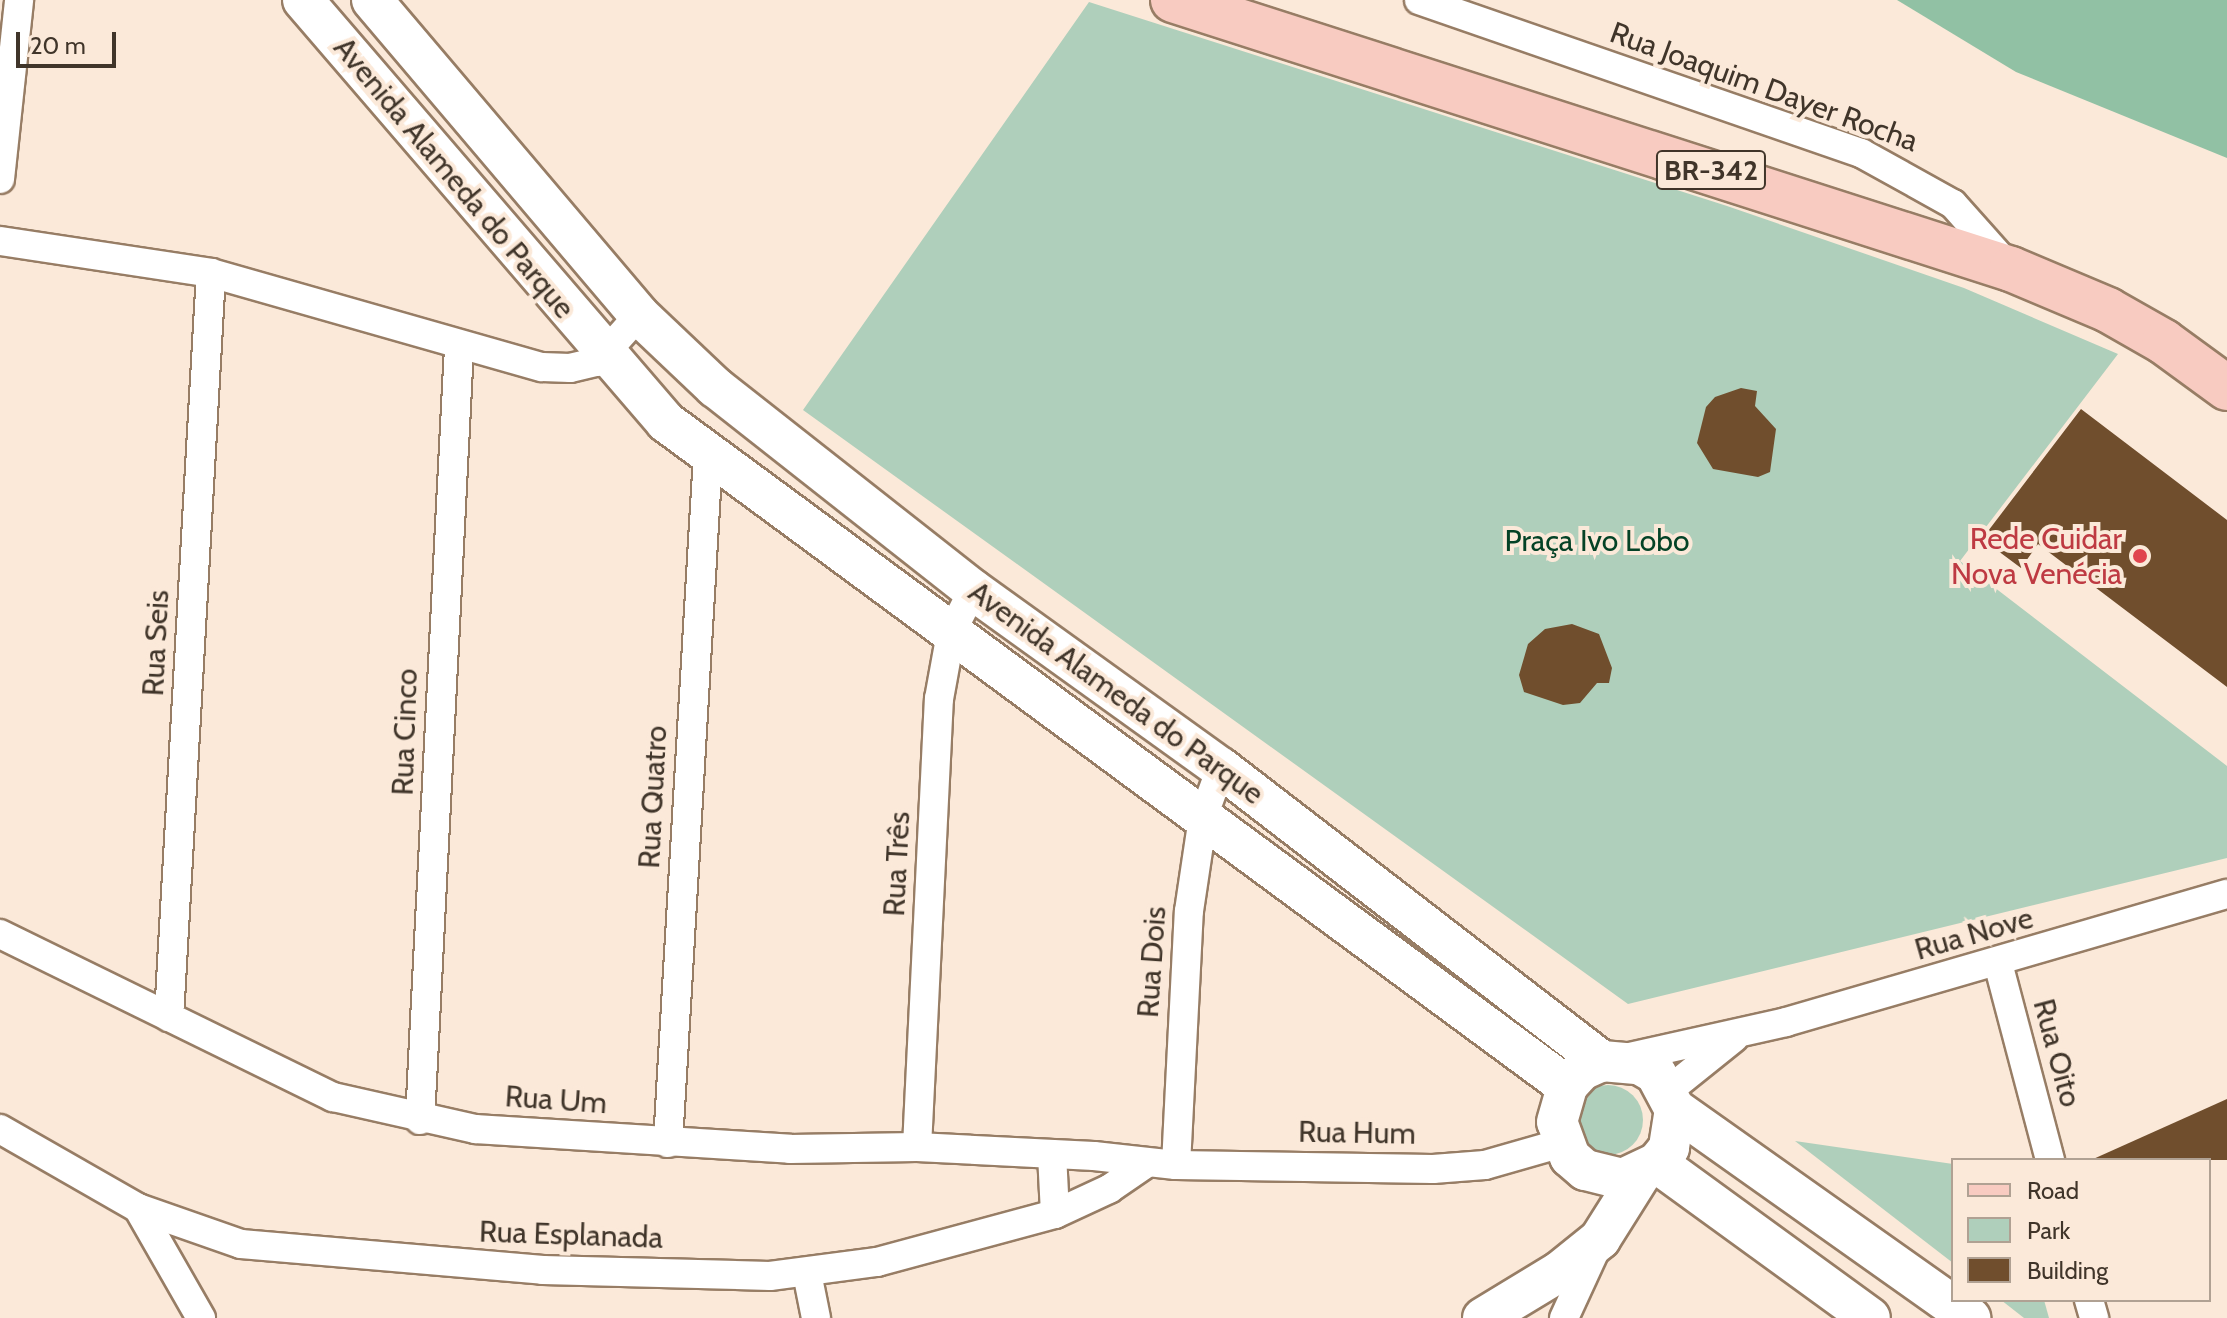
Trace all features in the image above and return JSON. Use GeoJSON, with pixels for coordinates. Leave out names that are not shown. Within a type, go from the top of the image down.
{"type":"FeatureCollection","features":[{"type":"Feature","properties":{"kind":"main road","name":"BR-342"},"geometry":{"type":"LineString","coordinates":[[1173,0],[2011,269],[2108,310],[2164,342],[2227,388]]}},
{"type":"Feature","properties":{"kind":"street"},"geometry":{"type":"LineString","coordinates":[[0,179],[19,0]]}},
{"type":"Feature","properties":{"kind":"street","name":"Avenida Alameda do Parque"},"geometry":{"type":"LineString","coordinates":[[303,0],[650,407],[708,456],[1567,1086]]}},
{"type":"Feature","properties":{"kind":"street","name":"Avenida Alameda do Parque"},"geometry":{"type":"LineString","coordinates":[[372,0],[639,315],[715,387],[973,590],[1221,768],[1611,1060],[1648,1069],[1672,1099],[1970,1318]]}},
{"type":"Feature","properties":{"kind":"street","name":"Rua Joaquim Dayer Rocha"},"geometry":{"type":"LineString","coordinates":[[1419,0],[1861,153],[1915,178],[1953,204],[2011,269]]}},
{"type":"Feature","properties":{"kind":"street","name":"Avenida Alameda do Parque"},"geometry":{"type":"LineString","coordinates":[[0,241],[211,273],[459,347],[570,368],[605,355]]}},
{"type":"Feature","properties":{"kind":"street","name":"Rua Seis"},"geometry":{"type":"LineString","coordinates":[[169,1017],[211,273]]}},
{"type":"Feature","properties":{"kind":"street"},"geometry":{"type":"LineString","coordinates":[[605,355],[639,315]]}},
{"type":"Feature","properties":{"kind":"street","name":"Rua Cinco"},"geometry":{"type":"LineString","coordinates":[[420,1120],[459,347]]}},
{"type":"Feature","properties":{"kind":"street","name":"Rua Quatro"},"geometry":{"type":"LineString","coordinates":[[668,1143],[708,456]]}},
{"type":"Feature","properties":{"kind":"street","name":"Rua Três"},"geometry":{"type":"LineString","coordinates":[[917,1147],[939,699],[951,633],[973,590]]}},
{"type":"Feature","properties":{"kind":"street","name":"Rua Dois"},"geometry":{"type":"LineString","coordinates":[[1176,1165],[1189,911],[1203,817],[1221,768]]}},
{"type":"Feature","properties":{"kind":"street","name":"Rua Nove"},"geometry":{"type":"LineString","coordinates":[[1738,1035],[1998,963],[2227,894]]}},
{"type":"Feature","properties":{"kind":"street","name":"Rua Um"},"geometry":{"type":"LineString","coordinates":[[0,934],[333,1097],[420,1120],[668,1143],[917,1147],[1147,1163]]}},
{"type":"Feature","properties":{"kind":"street","name":"Rua Oito"},"geometry":{"type":"LineString","coordinates":[[1998,963],[2049,1158]]}},
{"type":"Feature","properties":{"kind":"street"},"geometry":{"type":"LineString","coordinates":[[1600,1239],[1596,1193],[1573,1157],[1557,1122],[1567,1086],[1611,1060],[1738,1035]]}},
{"type":"Feature","properties":{"kind":"street"},"geometry":{"type":"LineString","coordinates":[[1564,1318],[1600,1239],[1649,1168],[1669,1148],[1672,1099],[1738,1035]]}},
{"type":"Feature","properties":{"kind":"street","name":"Rua Esplanada"},"geometry":{"type":"LineString","coordinates":[[0,1129],[138,1208],[241,1244],[362,1258],[543,1270],[807,1273],[877,1262],[1055,1214],[1109,1189],[1147,1163]]}},
{"type":"Feature","properties":{"kind":"street"},"geometry":{"type":"LineString","coordinates":[[1052,1154],[1055,1214]]}},
{"type":"Feature","properties":{"kind":"street"},"geometry":{"type":"LineString","coordinates":[[1573,1157],[1622,1179],[1649,1168]]}},
{"type":"Feature","properties":{"kind":"street","name":"Rua Hum"},"geometry":{"type":"LineString","coordinates":[[1147,1163],[1433,1169],[1573,1157]]}},
{"type":"Feature","properties":{"kind":"street"},"geometry":{"type":"LineString","coordinates":[[1649,1168],[1870,1318]]}},
{"type":"Feature","properties":{"kind":"street"},"geometry":{"type":"LineString","coordinates":[[138,1208],[201,1318]]}},
{"type":"Feature","properties":{"kind":"street"},"geometry":{"type":"LineString","coordinates":[[1508,1311],[1600,1239]]}},
{"type":"Feature","properties":{"kind":"street"},"geometry":{"type":"LineString","coordinates":[[807,1273],[816,1318]]}},
{"type":"Feature","properties":{"kind":"green space"},"geometry":{"type":"Polygon","coordinates":[[[1897,0],[2227,0],[2227,158],[2016,72],[1897,0]]]}},
{"type":"Feature","properties":{"kind":"green space","name":"Praça Ivo Lobo"},"geometry":{"type":"Polygon","coordinates":[[[1089,2],[1727,206],[1964,288],[2118,354],[1960,561],[2227,766],[2227,858],[1628,1004],[803,410],[1089,2]]]}},
{"type":"Feature","properties":{"kind":"green space"},"geometry":{"type":"Polygon","coordinates":[[[1608,1085],[1627,1091],[1637,1101],[1643,1120],[1637,1139],[1627,1149],[1608,1155],[1589,1149],[1579,1139],[1573,1120],[1579,1101],[1589,1091],[1608,1085]]]}},
{"type":"Feature","properties":{"kind":"green space"},"geometry":{"type":"Polygon","coordinates":[[[1795,1141],[1951,1164],[1951,1261],[1795,1141]]]}},
{"type":"Feature","properties":{"kind":"green space"},"geometry":{"type":"Polygon","coordinates":[[[2004,1302],[2045,1302],[2049,1318],[2024,1318],[2004,1302]]]}},
{"type":"Feature","properties":{"kind":"building"},"geometry":{"type":"Polygon","coordinates":[[[1741,388],[1757,391],[1755,406],[1776,429],[1770,472],[1758,477],[1713,469],[1697,443],[1706,407],[1715,397],[1741,388]]]}},
{"type":"Feature","properties":{"kind":"building","name":"Rede Cuidar Nova Venécia"},"geometry":{"type":"Polygon","coordinates":[[[2081,409],[2227,520],[2227,687],[2038,544],[2021,568],[1982,539],[2081,409]]]}},
{"type":"Feature","properties":{"kind":"building"},"geometry":{"type":"Polygon","coordinates":[[[1572,624],[1599,634],[1612,668],[1609,683],[1597,683],[1580,703],[1563,705],[1524,692],[1519,675],[1528,644],[1545,629],[1572,624]]]}},
{"type":"Feature","properties":{"kind":"building"},"geometry":{"type":"Polygon","coordinates":[[[2227,1099],[2227,1160],[2095,1158],[2227,1099]]]}},
{"type":"Feature","properties":{"kind":"place","name":"Rede Cuidar Nova Venécia"},"geometry":{"type":"Point","coordinates":[2140,556]}}]}
